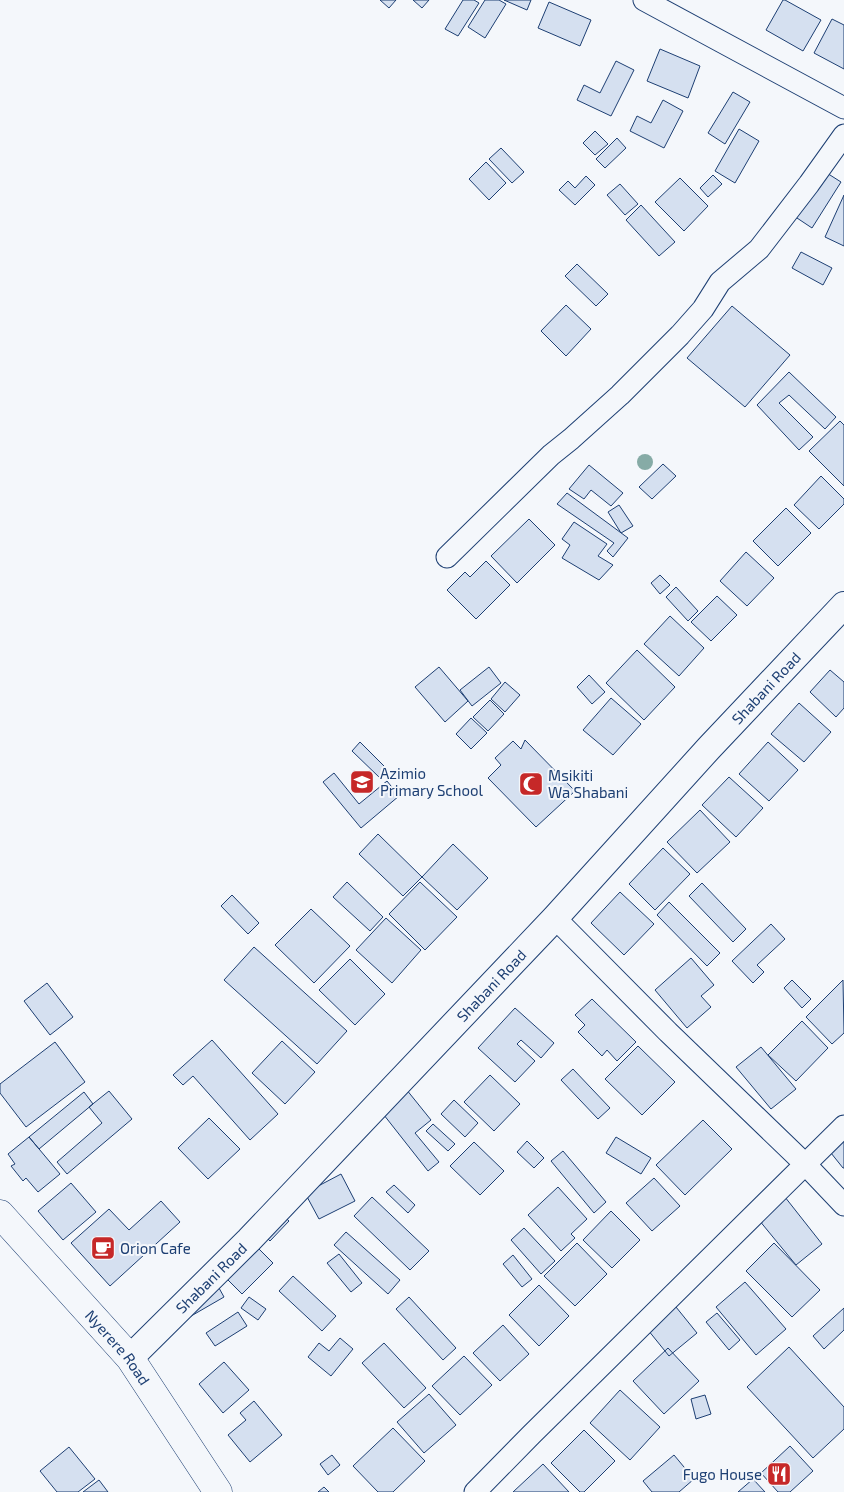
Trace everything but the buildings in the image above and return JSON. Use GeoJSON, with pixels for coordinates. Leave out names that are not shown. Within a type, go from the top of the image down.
{"type":"FeatureCollection","features":[{"type":"Feature","properties":{"kind":"main road","name":"Nyerere Road"},"geometry":{"type":"LineString","coordinates":[[0,1214],[130,1358],[218,1492]]}},
{"type":"Feature","properties":{"kind":"street"},"geometry":{"type":"LineString","coordinates":[[644,0],[844,108]]}},
{"type":"Feature","properties":{"kind":"street"},"geometry":{"type":"LineString","coordinates":[[447,557],[551,455],[620,395],[680,335],[703,309],[720,282],[759,248],[809,184],[844,134]]}},
{"type":"Feature","properties":{"kind":"street","name":"Shabani Road"},"geometry":{"type":"LineString","coordinates":[[130,1358],[249,1240],[556,918],[709,748],[844,605]]}},
{"type":"Feature","properties":{"kind":"street"},"geometry":{"type":"LineString","coordinates":[[556,918],[668,1032],[806,1165],[844,1205]]}},
{"type":"Feature","properties":{"kind":"street"},"geometry":{"type":"LineString","coordinates":[[475,1492],[531,1434],[844,1126]]}},
{"type":"Feature","properties":{"kind":"place","name":"Azimio Primary School"},"geometry":{"type":"Point","coordinates":[362,782]}},
{"type":"Feature","properties":{"kind":"place","name":"Msikiti Wa Shabani"},"geometry":{"type":"Point","coordinates":[531,784]}},
{"type":"Feature","properties":{"kind":"place","name":"Orion Cafe"},"geometry":{"type":"Point","coordinates":[103,1248]}},
{"type":"Feature","properties":{"kind":"place","name":"Fugo House"},"geometry":{"type":"Point","coordinates":[779,1474]}}]}
